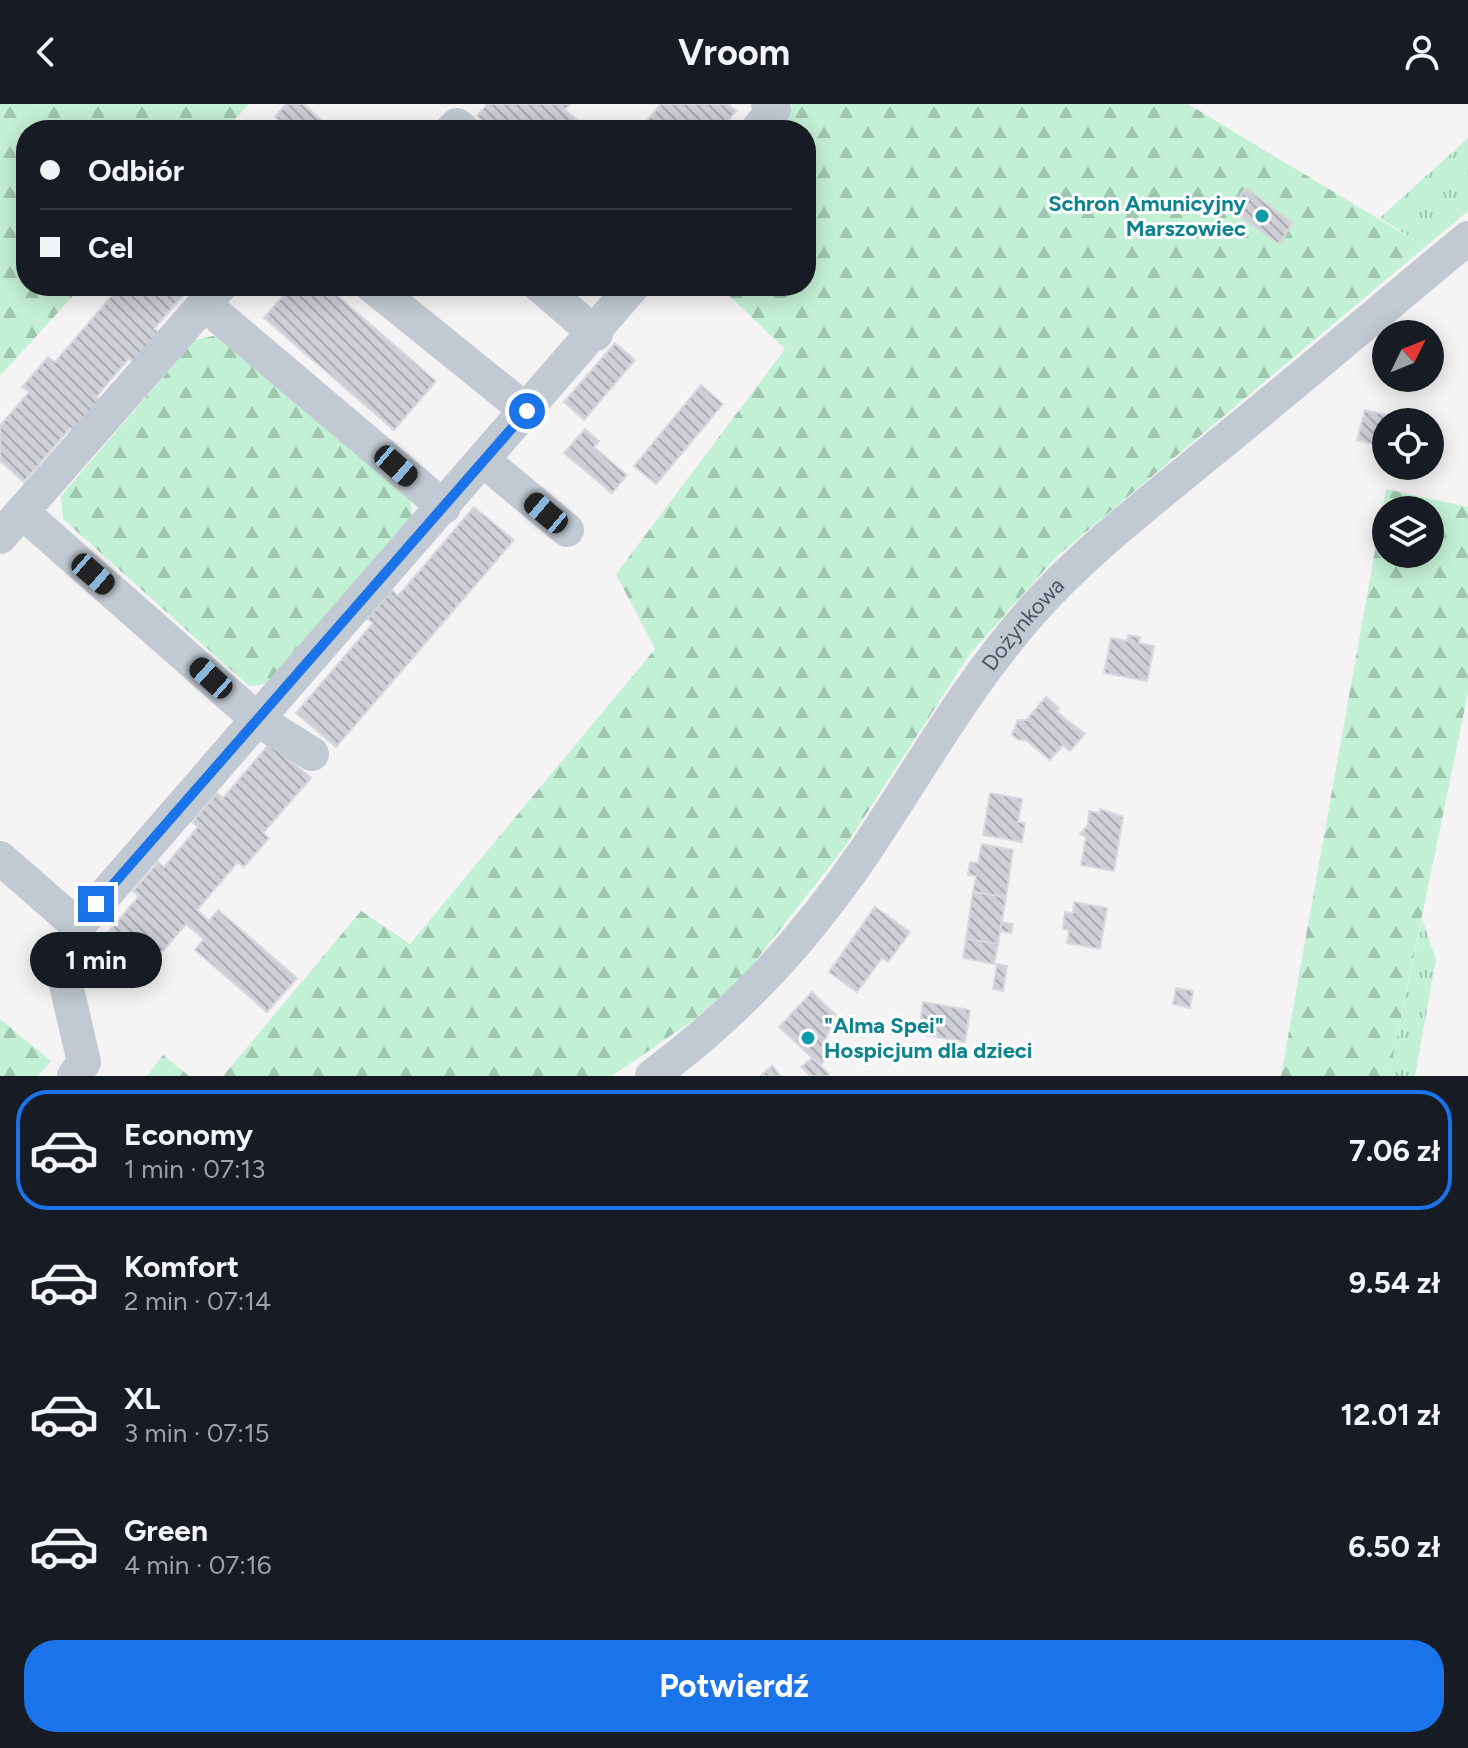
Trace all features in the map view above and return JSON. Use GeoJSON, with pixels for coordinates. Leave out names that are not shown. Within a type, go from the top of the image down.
{"type":"FeatureCollection","features":[{"type":"Feature","properties":{"kind":"street"},"geometry":{"type":"LineString","coordinates":[[765,120],[774,109],[768,104]]}},
{"type":"Feature","properties":{"kind":"street","name":"Dożynkowa"},"geometry":{"type":"LineString","coordinates":[[652,1076],[711,1032],[757,987],[807,929],[862,855],[991,661],[1032,610],[1160,493],[1468,238]]}},
{"type":"Feature","properties":{"kind":"street"},"geometry":{"type":"LineString","coordinates":[[211,296],[11,524],[258,720],[312,754]]}},
{"type":"Feature","properties":{"kind":"street"},"geometry":{"type":"LineString","coordinates":[[213,296],[444,507]]}},
{"type":"Feature","properties":{"kind":"street"},"geometry":{"type":"LineString","coordinates":[[384,296],[527,411]]}},
{"type":"Feature","properties":{"kind":"street"},"geometry":{"type":"LineString","coordinates":[[552,296],[596,334]]}},
{"type":"Feature","properties":{"kind":"street"},"geometry":{"type":"LineString","coordinates":[[74,1076],[84,1062],[66,985],[78,926],[596,334],[625,296]]}},
{"type":"Feature","properties":{"kind":"street"},"geometry":{"type":"LineString","coordinates":[[484,461],[567,530]]}},
{"type":"Feature","properties":{"kind":"street"},"geometry":{"type":"LineString","coordinates":[[0,858],[78,926]]}},
{"type":"Feature","properties":{"kind":"green space"},"geometry":{"type":"Polygon","coordinates":[[[0,104],[249,104],[234,120],[16,120],[16,296],[73,296],[0,376],[0,104]]]}},
{"type":"Feature","properties":{"kind":"green space"},"geometry":{"type":"Polygon","coordinates":[[[790,104],[1188,104],[1425,247],[1056,557],[970,654],[844,848],[742,978],[695,1019],[612,1076],[223,1076],[361,911],[410,944],[655,649],[616,574],[785,349],[729,296],[816,296],[816,120],[777,120],[784,111],[793,107],[790,104]]]}},
{"type":"Feature","properties":{"kind":"green space"},"geometry":{"type":"Polygon","coordinates":[[[1468,138],[1468,211],[1425,247],[1380,218],[1468,138]]]}},
{"type":"Feature","properties":{"kind":"green space"},"geometry":{"type":"Polygon","coordinates":[[[217,335],[410,498],[413,521],[273,683],[249,686],[63,519],[61,496],[195,340],[217,335]]]}},
{"type":"Feature","properties":{"kind":"green space"},"geometry":{"type":"Polygon","coordinates":[[[1386,489],[1418,496],[1385,496],[1386,489]]]}},
{"type":"Feature","properties":{"kind":"green space"},"geometry":{"type":"Polygon","coordinates":[[[1444,502],[1468,507],[1468,693],[1389,1076],[1281,1076],[1372,567],[1444,568],[1444,502]]]}},
{"type":"Feature","properties":{"kind":"green space"},"geometry":{"type":"Polygon","coordinates":[[[1422,919],[1436,959],[1415,1076],[1389,1076],[1422,919]]]}},
{"type":"Feature","properties":{"kind":"green space"},"geometry":{"type":"Polygon","coordinates":[[[0,1019],[51,1061],[38,1076],[0,1076],[0,1019]]]}},
{"type":"Feature","properties":{"kind":"green space"},"geometry":{"type":"Polygon","coordinates":[[[163,1055],[189,1076],[147,1076],[163,1055]]]}},
{"type":"Feature","properties":{"kind":"building"},"geometry":{"type":"Polygon","coordinates":[[[286,104],[303,104],[321,120],[278,120],[275,117],[286,104]]]}},
{"type":"Feature","properties":{"kind":"building"},"geometry":{"type":"Polygon","coordinates":[[[487,104],[570,104],[565,110],[577,120],[482,120],[477,116],[487,104]]]}},
{"type":"Feature","properties":{"kind":"building"},"geometry":{"type":"Polygon","coordinates":[[[661,104],[728,104],[736,111],[728,120],[647,120],[661,104]]]}},
{"type":"Feature","properties":{"kind":"building","name":"Schron Amunicyjny Marszowiec"},"geometry":{"type":"Polygon","coordinates":[[[1246,188],[1293,223],[1279,244],[1231,210],[1246,188]]]}},
{"type":"Feature","properties":{"kind":"building"},"geometry":{"type":"Polygon","coordinates":[[[111,296],[182,296],[154,329],[160,333],[134,363],[129,358],[96,397],[102,401],[75,432],[70,428],[24,482],[0,461],[0,426],[29,392],[22,387],[48,357],[55,362],[111,296]]]}},
{"type":"Feature","properties":{"kind":"building"},"geometry":{"type":"Polygon","coordinates":[[[283,296],[338,296],[436,381],[394,430],[264,318],[283,296]]]}},
{"type":"Feature","properties":{"kind":"building"},"geometry":{"type":"Polygon","coordinates":[[[615,343],[635,360],[584,420],[564,402],[615,343]]]}},
{"type":"Feature","properties":{"kind":"building"},"geometry":{"type":"Polygon","coordinates":[[[701,385],[723,404],[656,484],[634,466],[701,385]]]}},
{"type":"Feature","properties":{"kind":"building"},"geometry":{"type":"Polygon","coordinates":[[[1365,410],[1372,412],[1372,444],[1357,440],[1365,410]]]}},
{"type":"Feature","properties":{"kind":"building"},"geometry":{"type":"Polygon","coordinates":[[[585,429],[599,441],[594,447],[627,475],[612,493],[564,453],[585,429]]]}},
{"type":"Feature","properties":{"kind":"building"},"geometry":{"type":"Polygon","coordinates":[[[474,507],[514,540],[336,747],[296,713],[373,623],[367,619],[392,590],[398,596],[474,507]]]}},
{"type":"Feature","properties":{"kind":"building"},"geometry":{"type":"Polygon","coordinates":[[[1128,635],[1140,637],[1139,643],[1154,646],[1147,681],[1104,673],[1111,638],[1127,641],[1128,635]]]}},
{"type":"Feature","properties":{"kind":"building"},"geometry":{"type":"Polygon","coordinates":[[[1046,697],[1059,708],[1057,712],[1085,734],[1070,751],[1063,745],[1050,760],[1026,740],[1012,735],[1018,720],[1026,720],[1046,697]]]}},
{"type":"Feature","properties":{"kind":"building"},"geometry":{"type":"Polygon","coordinates":[[[270,743],[311,778],[263,833],[269,838],[244,867],[238,862],[197,910],[209,921],[218,910],[297,978],[267,1012],[195,950],[204,939],[186,924],[133,986],[92,951],[139,896],[133,891],[158,862],[164,867],[198,827],[192,822],[217,793],[223,798],[270,743]]]}},
{"type":"Feature","properties":{"kind":"building"},"geometry":{"type":"Polygon","coordinates":[[[990,793],[1022,799],[1018,822],[1025,823],[1022,842],[983,835],[990,793]]]}},
{"type":"Feature","properties":{"kind":"building"},"geometry":{"type":"Polygon","coordinates":[[[1100,809],[1123,817],[1114,871],[1081,865],[1086,837],[1080,834],[1088,825],[1089,811],[1099,813],[1100,809]]]}},
{"type":"Feature","properties":{"kind":"building"},"geometry":{"type":"Polygon","coordinates":[[[982,844],[1013,850],[1006,897],[973,892],[976,876],[968,875],[970,862],[978,863],[982,844]]]}},
{"type":"Feature","properties":{"kind":"building"},"geometry":{"type":"Polygon","coordinates":[[[973,892],[1006,897],[998,944],[966,939],[973,892]]]}},
{"type":"Feature","properties":{"kind":"building"},"geometry":{"type":"Polygon","coordinates":[[[1074,902],[1107,908],[1100,949],[1067,943],[1069,930],[1063,929],[1065,912],[1073,913],[1074,902]]]}},
{"type":"Feature","properties":{"kind":"building"},"geometry":{"type":"Polygon","coordinates":[[[875,907],[910,932],[888,962],[882,958],[857,992],[829,972],[875,907]]]}},
{"type":"Feature","properties":{"kind":"building"},"geometry":{"type":"Polygon","coordinates":[[[1002,922],[1013,924],[1011,933],[1000,931],[1002,922]]]}},
{"type":"Feature","properties":{"kind":"building"},"geometry":{"type":"Polygon","coordinates":[[[966,939],[998,944],[994,964],[963,958],[966,939]]]}},
{"type":"Feature","properties":{"kind":"building"},"geometry":{"type":"Polygon","coordinates":[[[997,964],[1007,966],[1003,991],[993,989],[997,964]]]}},
{"type":"Feature","properties":{"kind":"building"},"geometry":{"type":"Polygon","coordinates":[[[1176,988],[1193,991],[1190,1008],[1173,1004],[1176,988]]]}},
{"type":"Feature","properties":{"kind":"building","name":"\"Alma Spei\" Hospicjum dla dzieci"},"geometry":{"type":"Polygon","coordinates":[[[812,992],[836,1015],[826,1025],[830,1028],[822,1047],[824,1061],[820,1065],[779,1027],[812,992]]]}},
{"type":"Feature","properties":{"kind":"building"},"geometry":{"type":"Polygon","coordinates":[[[923,1002],[970,1010],[965,1042],[919,1034],[923,1002]]]}},
{"type":"Feature","properties":{"kind":"building"},"geometry":{"type":"Polygon","coordinates":[[[812,1058],[829,1074],[827,1076],[811,1076],[801,1067],[812,1058]]]}},
{"type":"Feature","properties":{"kind":"building"},"geometry":{"type":"Polygon","coordinates":[[[772,1066],[781,1076],[760,1076],[772,1066]]]}},
{"type":"Feature","properties":{"kind":"place","name":"Schron Amunicyjny Marszowiec"},"geometry":{"type":"Point","coordinates":[1262,216]}},
{"type":"Feature","properties":{"kind":"place","name":"\"Alma Spei\" Hospicjum dla dzieci"},"geometry":{"type":"Point","coordinates":[808,1038]}},
{"type":"Feature","properties":{"kind":"route"},"geometry":{"type":"LineString","coordinates":[[96,904],[527,411]]}}]}
